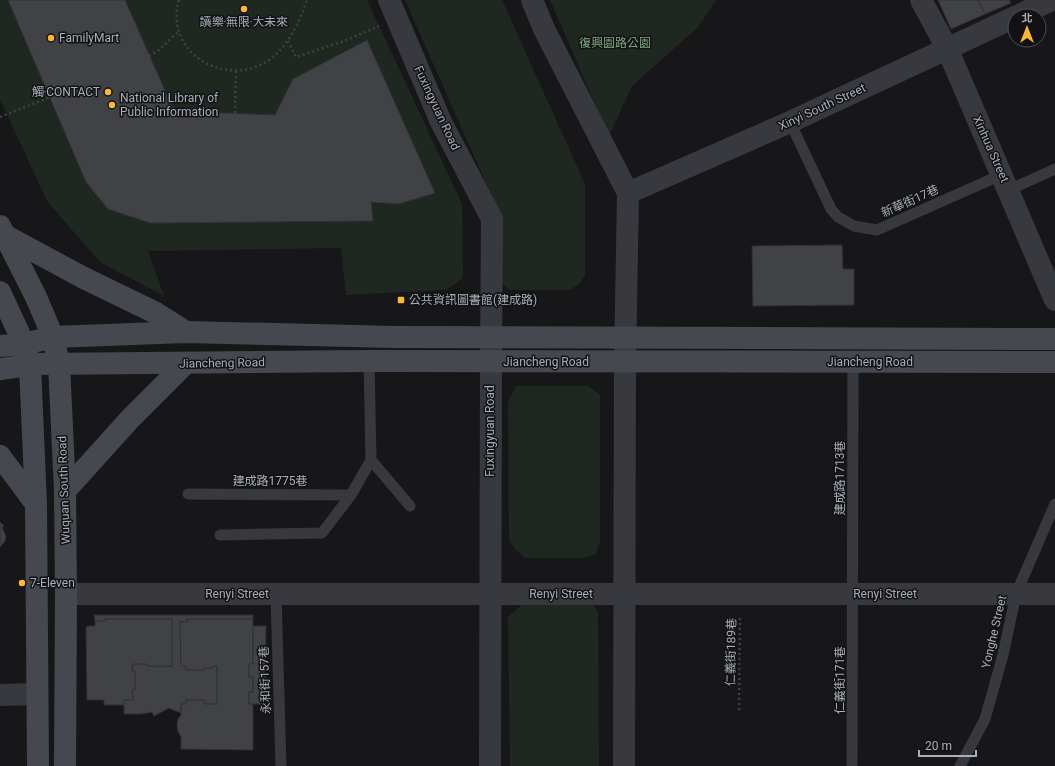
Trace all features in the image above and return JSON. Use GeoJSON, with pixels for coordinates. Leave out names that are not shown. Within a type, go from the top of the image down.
{"type":"FeatureCollection","features":[{"type":"Feature","properties":{"kind":"street"},"geometry":{"type":"LineString","coordinates":[[532,0],[544,29],[628,193],[625,362],[624,766]]}},
{"type":"Feature","properties":{"kind":"street","name":"Xinhua Street"},"geometry":{"type":"LineString","coordinates":[[921,0],[947,48],[1055,300]]}},
{"type":"Feature","properties":{"kind":"street","name":"Xinyi South Street"},"geometry":{"type":"LineString","coordinates":[[1034,8],[1052,0]]}},
{"type":"Feature","properties":{"kind":"street","name":"Fuxingyuan Road"},"geometry":{"type":"LineString","coordinates":[[393,9],[441,122],[492,218],[492,338],[490,362],[490,766]]}},
{"type":"Feature","properties":{"kind":"street","name":"Xinyi South Street"},"geometry":{"type":"LineString","coordinates":[[628,193],[790,122],[1007,20]]}},
{"type":"Feature","properties":{"kind":"street"},"geometry":{"type":"LineString","coordinates":[[2,231],[84,278],[156,313],[186,332]]}},
{"type":"Feature","properties":{"kind":"street","name":"Wuquan South Road"},"geometry":{"type":"LineString","coordinates":[[2,231],[36,297],[39,340],[33,365],[36,504],[38,766]]}},
{"type":"Feature","properties":{"kind":"street","name":"Wuquan South Road"},"geometry":{"type":"LineString","coordinates":[[0,292],[59,364],[65,491],[65,766]]}},
{"type":"Feature","properties":{"kind":"street","name":"Jiancheng Road"},"geometry":{"type":"LineString","coordinates":[[0,346],[39,340],[186,332],[395,338],[1055,339]]}},
{"type":"Feature","properties":{"kind":"street","name":"Jiancheng Road"},"geometry":{"type":"LineString","coordinates":[[0,369],[59,364],[185,364],[369,361],[1055,362]]}},
{"type":"Feature","properties":{"kind":"street"},"geometry":{"type":"LineString","coordinates":[[65,491],[93,458],[185,364]]}},
{"type":"Feature","properties":{"kind":"street"},"geometry":{"type":"LineString","coordinates":[[0,456],[36,504]]}},
{"type":"Feature","properties":{"kind":"street","name":"Renyi Street"},"geometry":{"type":"LineString","coordinates":[[66,594],[1055,594]]}},
{"type":"Feature","properties":{"kind":"street"},"geometry":{"type":"LineString","coordinates":[[0,694],[37,694]]}},
{"type":"Feature","properties":{"kind":"lane","name":"新華街17巷"},"geometry":{"type":"LineString","coordinates":[[790,122],[831,209],[838,217],[854,226],[876,230],[1005,182],[1055,169]]}},
{"type":"Feature","properties":{"kind":"lane"},"geometry":{"type":"LineString","coordinates":[[220,535],[322,533],[351,495],[371,460],[369,361]]}},
{"type":"Feature","properties":{"kind":"lane","name":"建成路1713巷"},"geometry":{"type":"LineString","coordinates":[[853,362],[853,594]]}},
{"type":"Feature","properties":{"kind":"lane"},"geometry":{"type":"LineString","coordinates":[[371,460],[410,506]]}},
{"type":"Feature","properties":{"kind":"lane","name":"建成路1775巷"},"geometry":{"type":"LineString","coordinates":[[188,494],[351,495]]}},
{"type":"Feature","properties":{"kind":"lane","name":"Yonghe Street"},"geometry":{"type":"LineString","coordinates":[[960,766],[985,720],[1003,655],[1016,594],[1055,504]]}},
{"type":"Feature","properties":{"kind":"lane","name":"永和街157巷"},"geometry":{"type":"LineString","coordinates":[[276,594],[281,766]]}},
{"type":"Feature","properties":{"kind":"lane","name":"仁義街171巷"},"geometry":{"type":"LineString","coordinates":[[852,766],[853,594]]}},
{"type":"Feature","properties":{"kind":"path"},"geometry":{"type":"LineString","coordinates":[[179,0],[176,14],[178,32],[191,54],[202,62],[216,67],[236,71],[256,67],[273,57],[288,40],[300,18],[307,0]]}},
{"type":"Feature","properties":{"kind":"path"},"geometry":{"type":"LineString","coordinates":[[288,40],[296,57],[344,42],[393,9]]}},
{"type":"Feature","properties":{"kind":"path"},"geometry":{"type":"LineString","coordinates":[[149,56],[159,50],[178,32]]}},
{"type":"Feature","properties":{"kind":"path"},"geometry":{"type":"LineString","coordinates":[[235,113],[236,71]]}},
{"type":"Feature","properties":{"kind":"path"},"geometry":{"type":"LineString","coordinates":[[0,117],[50,97]]}},
{"type":"Feature","properties":{"kind":"path","name":"仁義街189巷"},"geometry":{"type":"LineString","coordinates":[[739,710],[740,594]]}},
{"type":"Feature","properties":{"kind":"green space"},"geometry":{"type":"Polygon","coordinates":[[[0,0],[367,0],[462,204],[463,278],[446,290],[346,295],[341,248],[148,251],[164,296],[100,262],[47,201],[0,99],[0,0]]]}},
{"type":"Feature","properties":{"kind":"green space"},"geometry":{"type":"Polygon","coordinates":[[[405,0],[502,0],[585,184],[585,276],[578,285],[569,290],[510,290],[501,283],[497,208],[405,0]]]}},
{"type":"Feature","properties":{"kind":"green space","name":"復興園路公園"},"geometry":{"type":"Polygon","coordinates":[[[550,0],[716,0],[698,27],[632,86],[609,136],[550,0]]]}},
{"type":"Feature","properties":{"kind":"green space"},"geometry":{"type":"Polygon","coordinates":[[[516,386],[588,386],[600,395],[600,542],[596,554],[584,558],[525,558],[509,541],[508,402],[516,386]]]}},
{"type":"Feature","properties":{"kind":"green space"},"geometry":{"type":"Polygon","coordinates":[[[524,603],[592,603],[598,612],[599,766],[510,766],[508,617],[524,603]]]}},
{"type":"Feature","properties":{"kind":"building","name":"National Library of Public Information"},"geometry":{"type":"Polygon","coordinates":[[[8,0],[125,0],[175,113],[275,115],[293,79],[367,40],[435,193],[399,204],[371,202],[373,221],[150,223],[108,209],[86,182],[8,0]]]}},
{"type":"Feature","properties":{"kind":"building"},"geometry":{"type":"Polygon","coordinates":[[[938,0],[978,0],[985,14],[951,29],[938,0]]]}},
{"type":"Feature","properties":{"kind":"building"},"geometry":{"type":"Polygon","coordinates":[[[978,0],[1009,0],[1011,3],[985,14],[978,0]]]}},
{"type":"Feature","properties":{"kind":"building"},"geometry":{"type":"Polygon","coordinates":[[[842,245],[843,269],[854,269],[854,305],[753,306],[752,246],[842,245]]]}},
{"type":"Feature","properties":{"kind":"building"},"geometry":{"type":"Polygon","coordinates":[[[0,522],[4,526],[2,527],[6,537],[5,541],[0,547],[0,522]]]}},
{"type":"Feature","properties":{"kind":"building"},"geometry":{"type":"Polygon","coordinates":[[[94,615],[253,615],[253,619],[187,619],[187,622],[180,622],[181,666],[186,666],[186,670],[204,670],[204,668],[213,668],[213,666],[217,666],[217,704],[204,704],[204,700],[186,700],[186,704],[181,704],[181,713],[169,708],[154,716],[152,712],[141,714],[124,714],[124,700],[133,700],[132,690],[135,690],[135,671],[132,671],[132,664],[147,664],[147,666],[172,666],[172,619],[105,619],[105,621],[95,621],[94,615]]]}},
{"type":"Feature","properties":{"kind":"building"},"geometry":{"type":"Polygon","coordinates":[[[105,619],[172,619],[172,666],[147,666],[147,664],[132,664],[132,671],[135,671],[135,690],[132,690],[133,700],[124,700],[124,705],[104,705],[104,700],[87,700],[86,628],[88,626],[95,626],[95,621],[105,621],[105,619]]]}},
{"type":"Feature","properties":{"kind":"building"},"geometry":{"type":"Polygon","coordinates":[[[187,619],[253,619],[253,664],[249,664],[249,677],[253,677],[253,692],[249,692],[249,704],[253,704],[253,750],[181,749],[181,737],[177,725],[178,719],[181,715],[181,704],[186,704],[186,700],[204,700],[204,704],[217,704],[217,666],[213,666],[213,668],[204,668],[204,670],[186,670],[186,666],[181,666],[180,622],[187,622],[187,619]]]}},
{"type":"Feature","properties":{"kind":"building"},"geometry":{"type":"Polygon","coordinates":[[[253,626],[266,626],[265,704],[249,704],[249,692],[253,692],[253,677],[249,677],[249,664],[253,664],[253,626]]]}},
{"type":"Feature","properties":{"kind":"place","name":"讀樂‧無限‧大未來"},"geometry":{"type":"Point","coordinates":[244,9]}},
{"type":"Feature","properties":{"kind":"place","name":"FamilyMart"},"geometry":{"type":"Point","coordinates":[51,38]}},
{"type":"Feature","properties":{"kind":"place","name":"觸‧CONTACT"},"geometry":{"type":"Point","coordinates":[108,92]}},
{"type":"Feature","properties":{"kind":"place","name":"National Library of Public Information"},"geometry":{"type":"Point","coordinates":[112,105]}},
{"type":"Feature","properties":{"kind":"place","name":"公共資訊圖書館(建成路)"},"geometry":{"type":"Point","coordinates":[401,300]}},
{"type":"Feature","properties":{"kind":"place","name":"7-Eleven"},"geometry":{"type":"Point","coordinates":[22,583]}}]}
